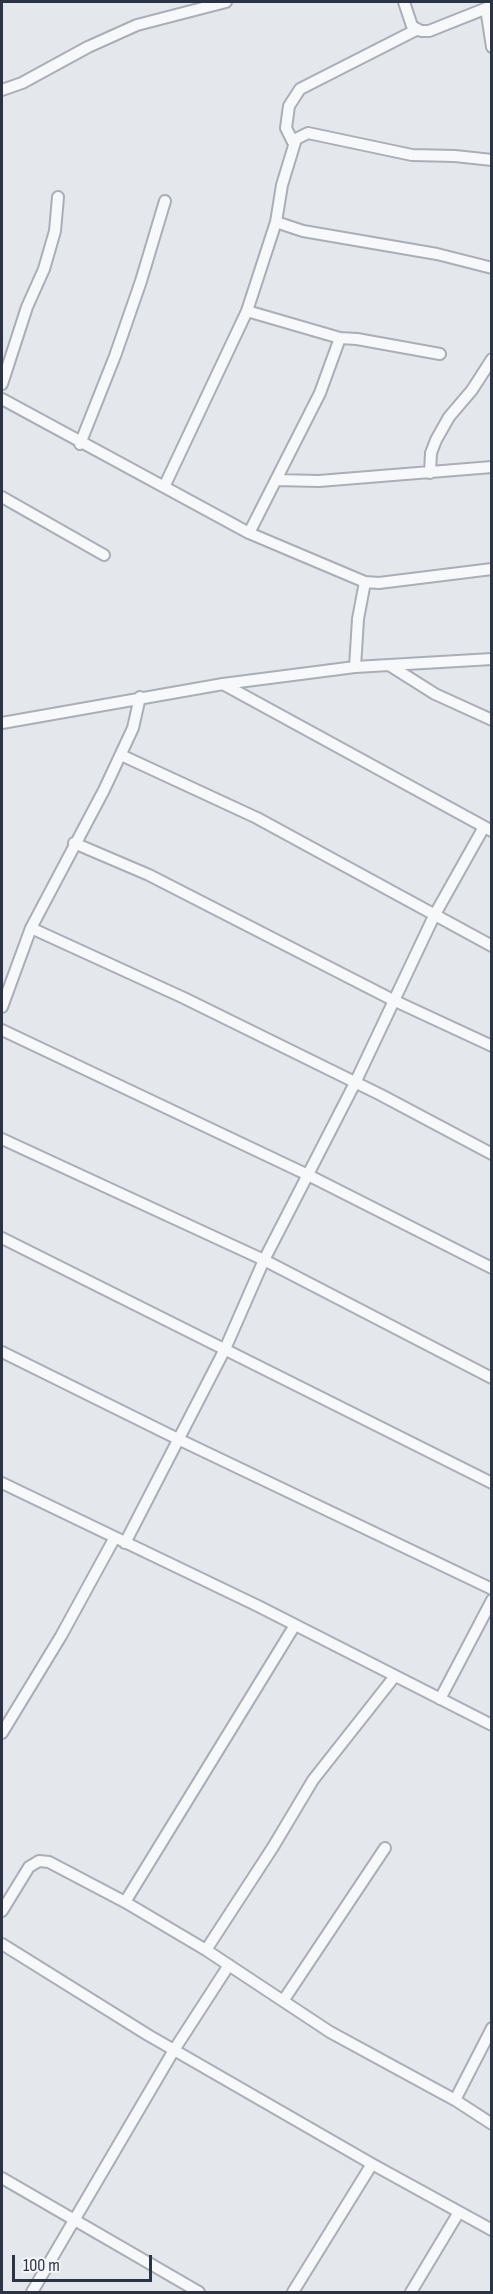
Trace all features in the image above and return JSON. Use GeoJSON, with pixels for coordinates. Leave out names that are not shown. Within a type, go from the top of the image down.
{"type":"FeatureCollection","features":[{"type":"Feature","properties":{"kind":"street"},"geometry":{"type":"LineString","coordinates":[[2,90],[22,83],[88,47],[137,25],[226,2]]}},
{"type":"Feature","properties":{"kind":"street"},"geometry":{"type":"LineString","coordinates":[[404,2],[408,19],[416,30]]}},
{"type":"Feature","properties":{"kind":"street"},"geometry":{"type":"LineString","coordinates":[[293,142],[286,128],[290,106],[300,89],[416,30],[429,31],[489,7],[492,47]]}},
{"type":"Feature","properties":{"kind":"street"},"geometry":{"type":"LineString","coordinates":[[164,487],[247,311],[276,222],[282,185],[293,142],[308,133],[412,155],[492,160]]}},
{"type":"Feature","properties":{"kind":"street"},"geometry":{"type":"LineString","coordinates":[[2,384],[27,307],[44,269],[55,231],[58,197]]}},
{"type":"Feature","properties":{"kind":"street"},"geometry":{"type":"LineString","coordinates":[[80,444],[115,356],[165,201]]}},
{"type":"Feature","properties":{"kind":"street"},"geometry":{"type":"LineString","coordinates":[[276,222],[303,231],[437,254],[492,268]]}},
{"type":"Feature","properties":{"kind":"street"},"geometry":{"type":"LineString","coordinates":[[247,311],[340,338],[440,354]]}},
{"type":"Feature","properties":{"kind":"street"},"geometry":{"type":"LineString","coordinates":[[249,533],[320,393],[340,338]]}},
{"type":"Feature","properties":{"kind":"street"},"geometry":{"type":"LineString","coordinates":[[430,473],[431,453],[436,440],[449,417],[492,359]]}},
{"type":"Feature","properties":{"kind":"street"},"geometry":{"type":"LineString","coordinates":[[2,399],[80,444],[117,460],[249,533],[365,582],[379,583],[492,569]]}},
{"type":"Feature","properties":{"kind":"street"},"geometry":{"type":"LineString","coordinates":[[276,480],[319,481],[492,467]]}},
{"type":"Feature","properties":{"kind":"street"},"geometry":{"type":"LineString","coordinates":[[2,497],[104,555]]}},
{"type":"Feature","properties":{"kind":"street"},"geometry":{"type":"LineString","coordinates":[[356,667],[358,619],[365,582]]}},
{"type":"Feature","properties":{"kind":"street"},"geometry":{"type":"LineString","coordinates":[[2,723],[223,684],[356,667],[492,659]]}},
{"type":"Feature","properties":{"kind":"street"},"geometry":{"type":"LineString","coordinates":[[389,665],[435,694],[492,720]]}},
{"type":"Feature","properties":{"kind":"street"},"geometry":{"type":"LineString","coordinates":[[125,1543],[225,1350],[264,1260],[355,1083],[434,916],[488,829],[223,684]]}},
{"type":"Feature","properties":{"kind":"street"},"geometry":{"type":"LineString","coordinates":[[2,1006],[31,928],[134,728],[140,697]]}},
{"type":"Feature","properties":{"kind":"street"},"geometry":{"type":"LineString","coordinates":[[121,755],[257,818],[492,946]]}},
{"type":"Feature","properties":{"kind":"street"},"geometry":{"type":"LineString","coordinates":[[74,843],[148,875],[393,1000],[492,1046]]}},
{"type":"Feature","properties":{"kind":"street"},"geometry":{"type":"LineString","coordinates":[[31,928],[184,998],[355,1083],[492,1155]]}},
{"type":"Feature","properties":{"kind":"street"},"geometry":{"type":"LineString","coordinates":[[2,1030],[309,1175],[492,1268]]}},
{"type":"Feature","properties":{"kind":"street"},"geometry":{"type":"LineString","coordinates":[[2,1139],[264,1260],[492,1378]]}},
{"type":"Feature","properties":{"kind":"street"},"geometry":{"type":"LineString","coordinates":[[2,1238],[492,1483]]}},
{"type":"Feature","properties":{"kind":"street"},"geometry":{"type":"LineString","coordinates":[[2,1352],[492,1589]]}},
{"type":"Feature","properties":{"kind":"street"},"geometry":{"type":"LineString","coordinates":[[2,1483],[295,1625],[492,1725]]}},
{"type":"Feature","properties":{"kind":"street"},"geometry":{"type":"LineString","coordinates":[[2,1733],[61,1636],[114,1539]]}},
{"type":"Feature","properties":{"kind":"street"},"geometry":{"type":"LineString","coordinates":[[440,1699],[492,1600]]}},
{"type":"Feature","properties":{"kind":"street"},"geometry":{"type":"LineString","coordinates":[[125,1902],[295,1625]]}},
{"type":"Feature","properties":{"kind":"street"},"geometry":{"type":"LineString","coordinates":[[206,1950],[313,1780],[395,1676]]}},
{"type":"Feature","properties":{"kind":"street"},"geometry":{"type":"LineString","coordinates":[[283,2001],[385,1848]]}},
{"type":"Feature","properties":{"kind":"street"},"geometry":{"type":"LineString","coordinates":[[2,1911],[29,1867],[39,1861],[49,1862],[125,1902],[206,1950],[330,2032],[455,2100],[492,2124]]}},
{"type":"Feature","properties":{"kind":"street"},"geometry":{"type":"LineString","coordinates":[[2,1944],[174,2050],[491,2230]]}},
{"type":"Feature","properties":{"kind":"street"},"geometry":{"type":"LineString","coordinates":[[32,2292],[174,2050],[229,1965]]}},
{"type":"Feature","properties":{"kind":"street"},"geometry":{"type":"LineString","coordinates":[[455,2100],[492,2028]]}},
{"type":"Feature","properties":{"kind":"street"},"geometry":{"type":"LineString","coordinates":[[293,2292],[372,2164]]}},
{"type":"Feature","properties":{"kind":"street"},"geometry":{"type":"LineString","coordinates":[[2,2178],[199,2292]]}},
{"type":"Feature","properties":{"kind":"street"},"geometry":{"type":"LineString","coordinates":[[411,2292],[459,2212]]}}]}
